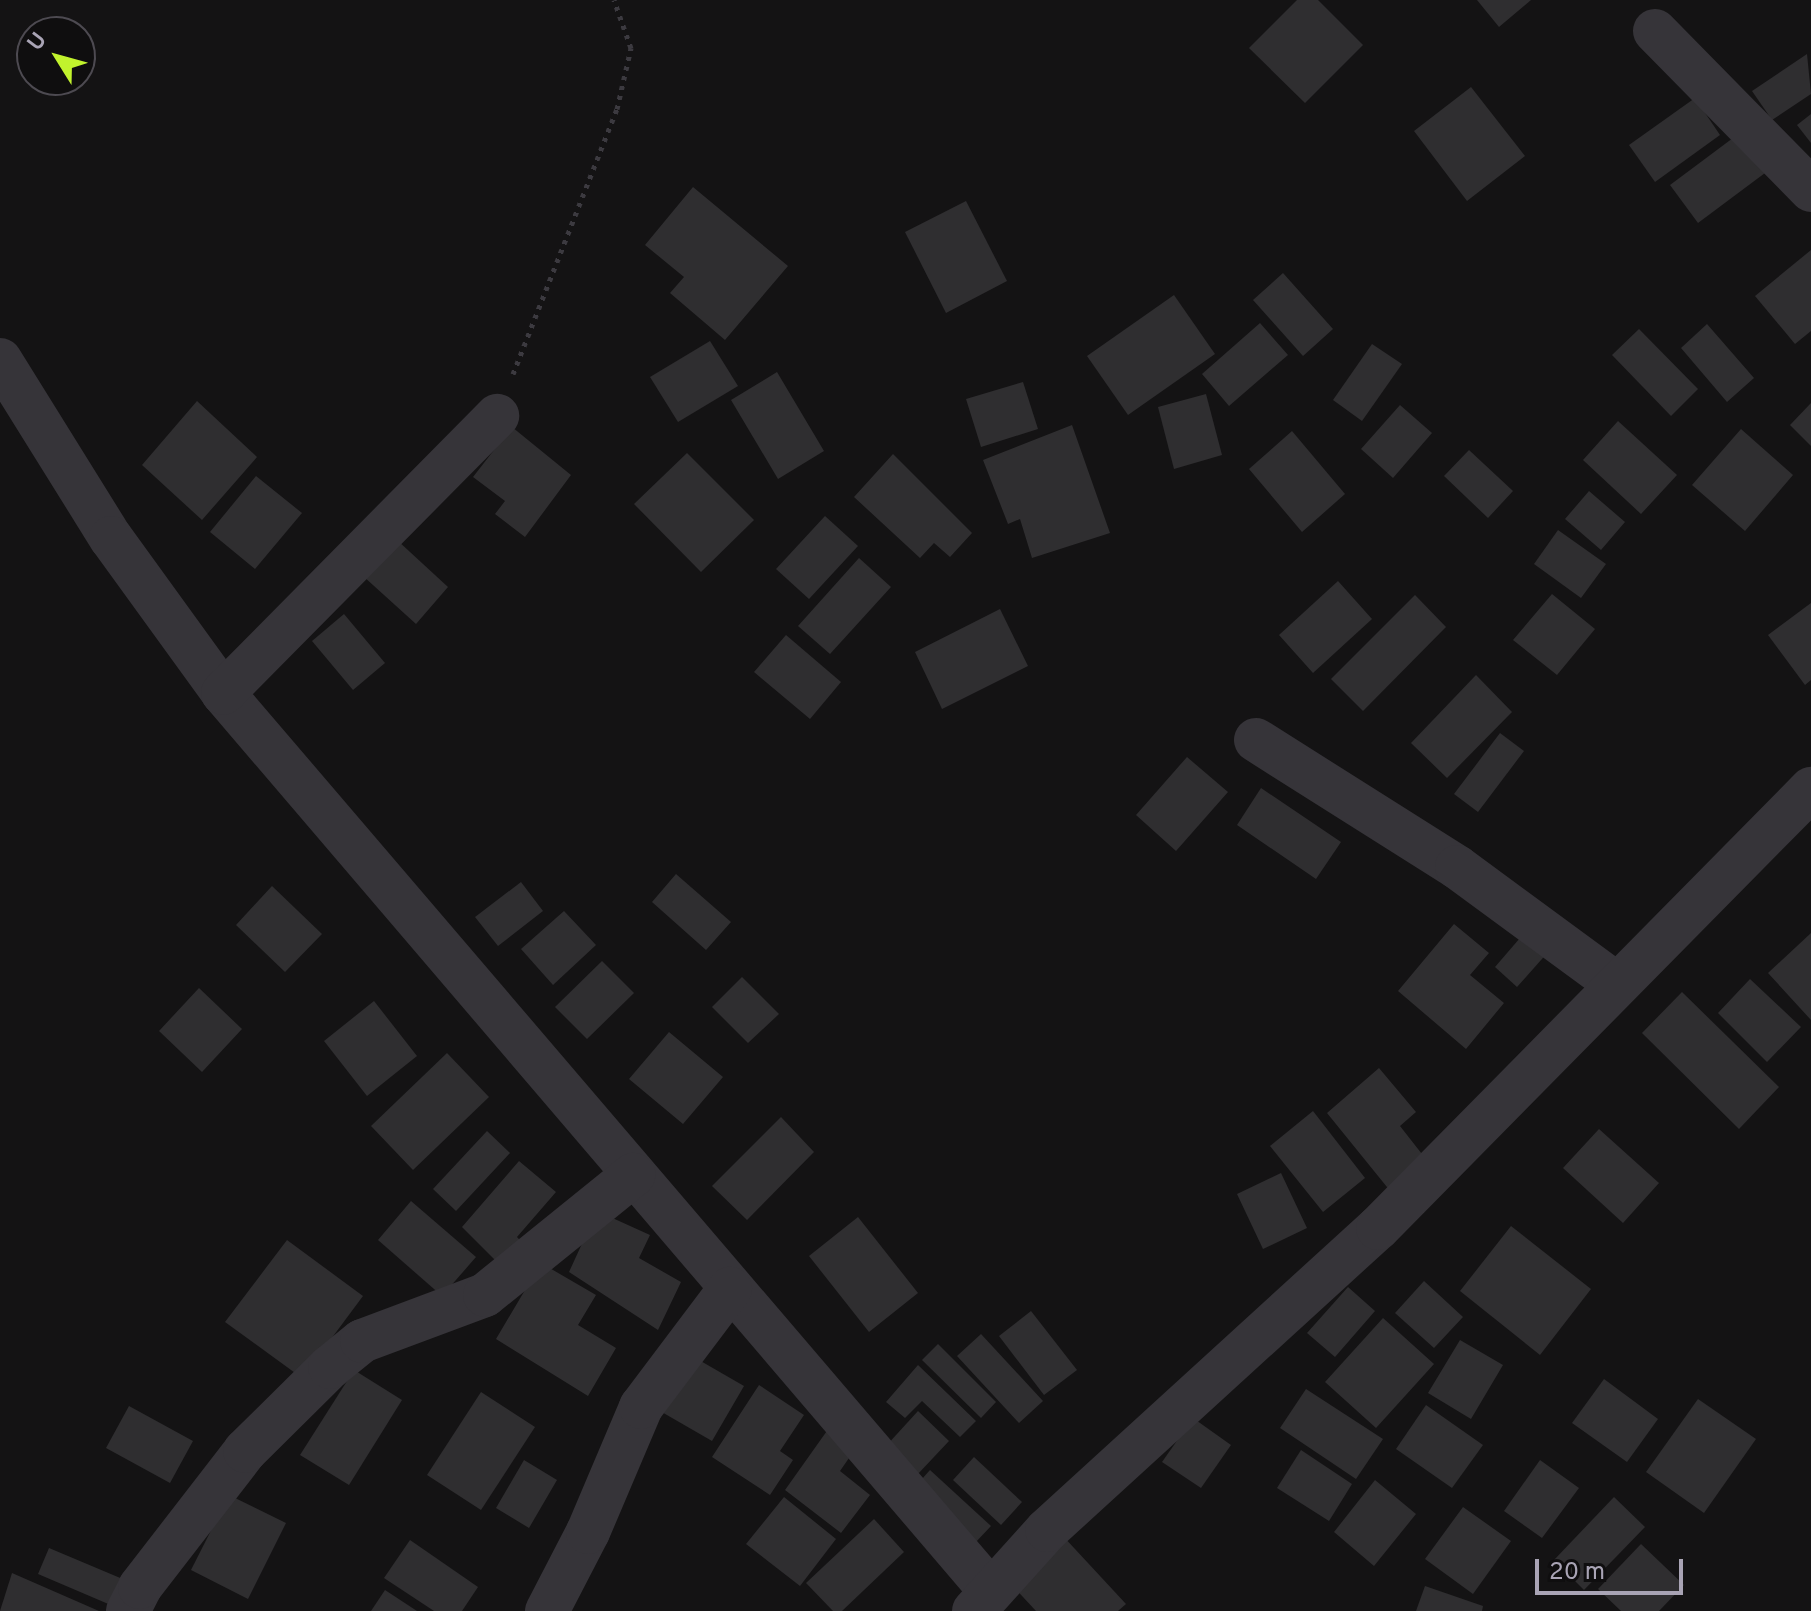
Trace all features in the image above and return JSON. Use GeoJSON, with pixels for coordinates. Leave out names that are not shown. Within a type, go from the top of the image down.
{"type":"FeatureCollection","features":[{"type":"Feature","properties":{"kind":"street"},"geometry":{"type":"LineString","coordinates":[[1655,31],[1811,190]]}},
{"type":"Feature","properties":{"kind":"street"},"geometry":{"type":"LineString","coordinates":[[0,360],[111,538],[223,693],[730,1289],[982,1600],[1378,1228],[1811,789]]}},
{"type":"Feature","properties":{"kind":"street"},"geometry":{"type":"LineString","coordinates":[[223,693],[497,416]]}},
{"type":"Feature","properties":{"kind":"street"},"geometry":{"type":"LineString","coordinates":[[1256,740],[1457,867],[1616,984]]}},
{"type":"Feature","properties":{"kind":"street"},"geometry":{"type":"LineString","coordinates":[[128,1611],[140,1587],[245,1451],[330,1367],[362,1341],[485,1295],[633,1175]]}},
{"type":"Feature","properties":{"kind":"street"},"geometry":{"type":"LineString","coordinates":[[554,1608],[641,1407],[730,1289]]}},
{"type":"Feature","properties":{"kind":"path"},"geometry":{"type":"LineString","coordinates":[[497,416],[617,109],[631,48],[614,0]]}},
{"type":"Feature","properties":{"kind":"building"},"geometry":{"type":"Polygon","coordinates":[[[1297,0],[1318,0],[1363,45],[1305,103],[1249,48],[1297,0]]]}},
{"type":"Feature","properties":{"kind":"building"},"geometry":{"type":"Polygon","coordinates":[[[1477,0],[1531,0],[1499,27],[1477,0]]]}},
{"type":"Feature","properties":{"kind":"building"},"geometry":{"type":"Polygon","coordinates":[[[1807,54],[1811,94],[1772,120],[1752,91],[1807,54]]]}},
{"type":"Feature","properties":{"kind":"building"},"geometry":{"type":"Polygon","coordinates":[[[1471,87],[1525,156],[1467,201],[1414,131],[1471,87]]]}},
{"type":"Feature","properties":{"kind":"building"},"geometry":{"type":"Polygon","coordinates":[[[1695,98],[1720,135],[1655,182],[1629,145],[1695,98]]]}},
{"type":"Feature","properties":{"kind":"building"},"geometry":{"type":"Polygon","coordinates":[[[1811,114],[1811,143],[1797,125],[1811,114]]]}},
{"type":"Feature","properties":{"kind":"building"},"geometry":{"type":"Polygon","coordinates":[[[1737,135],[1765,173],[1698,223],[1670,185],[1737,135]]]}},
{"type":"Feature","properties":{"kind":"building"},"geometry":{"type":"Polygon","coordinates":[[[693,187],[788,266],[725,340],[670,293],[684,277],[645,245],[693,187]]]}},
{"type":"Feature","properties":{"kind":"building"},"geometry":{"type":"Polygon","coordinates":[[[966,201],[1007,281],[946,313],[905,232],[966,201]]]}},
{"type":"Feature","properties":{"kind":"building"},"geometry":{"type":"Polygon","coordinates":[[[1811,250],[1811,331],[1795,344],[1755,296],[1811,250]]]}},
{"type":"Feature","properties":{"kind":"building"},"geometry":{"type":"Polygon","coordinates":[[[1283,273],[1333,329],[1303,356],[1253,300],[1283,273]]]}},
{"type":"Feature","properties":{"kind":"building"},"geometry":{"type":"Polygon","coordinates":[[[1174,295],[1215,354],[1128,415],[1087,356],[1174,295]]]}},
{"type":"Feature","properties":{"kind":"building"},"geometry":{"type":"Polygon","coordinates":[[[1260,323],[1288,355],[1229,406],[1202,374],[1260,323]]]}},
{"type":"Feature","properties":{"kind":"building"},"geometry":{"type":"Polygon","coordinates":[[[1707,324],[1754,378],[1727,402],[1681,348],[1707,324]]]}},
{"type":"Feature","properties":{"kind":"building"},"geometry":{"type":"Polygon","coordinates":[[[1639,329],[1698,389],[1671,416],[1612,355],[1639,329]]]}},
{"type":"Feature","properties":{"kind":"building"},"geometry":{"type":"Polygon","coordinates":[[[710,341],[738,386],[678,422],[650,377],[710,341]]]}},
{"type":"Feature","properties":{"kind":"building"},"geometry":{"type":"Polygon","coordinates":[[[1372,344],[1402,364],[1362,421],[1333,400],[1372,344]]]}},
{"type":"Feature","properties":{"kind":"building"},"geometry":{"type":"Polygon","coordinates":[[[777,372],[824,451],[778,479],[731,400],[777,372]]]}},
{"type":"Feature","properties":{"kind":"building"},"geometry":{"type":"Polygon","coordinates":[[[1023,382],[1038,429],[981,447],[966,399],[1023,382]]]}},
{"type":"Feature","properties":{"kind":"building"},"geometry":{"type":"Polygon","coordinates":[[[1206,394],[1222,455],[1174,469],[1158,407],[1206,394]]]}},
{"type":"Feature","properties":{"kind":"building"},"geometry":{"type":"Polygon","coordinates":[[[197,401],[257,457],[202,520],[142,465],[197,401]]]}},
{"type":"Feature","properties":{"kind":"building"},"geometry":{"type":"Polygon","coordinates":[[[1811,403],[1811,446],[1790,425],[1811,403]]]}},
{"type":"Feature","properties":{"kind":"building"},"geometry":{"type":"Polygon","coordinates":[[[1400,405],[1432,433],[1393,478],[1361,449],[1400,405]]]}},
{"type":"Feature","properties":{"kind":"building"},"geometry":{"type":"Polygon","coordinates":[[[1618,421],[1677,475],[1641,514],[1583,460],[1618,421]]]}},
{"type":"Feature","properties":{"kind":"building"},"geometry":{"type":"Polygon","coordinates":[[[1072,425],[1110,533],[1032,558],[1020,519],[1008,524],[983,460],[1072,425]]]}},
{"type":"Feature","properties":{"kind":"building"},"geometry":{"type":"Polygon","coordinates":[[[512,427],[571,475],[525,537],[495,514],[505,501],[473,477],[512,427]]]}},
{"type":"Feature","properties":{"kind":"building"},"geometry":{"type":"Polygon","coordinates":[[[1741,429],[1793,475],[1745,531],[1692,485],[1741,429]]]}},
{"type":"Feature","properties":{"kind":"building"},"geometry":{"type":"Polygon","coordinates":[[[1292,431],[1345,494],[1302,532],[1249,469],[1292,431]]]}},
{"type":"Feature","properties":{"kind":"building"},"geometry":{"type":"Polygon","coordinates":[[[1469,450],[1513,491],[1488,518],[1444,476],[1469,450]]]}},
{"type":"Feature","properties":{"kind":"building"},"geometry":{"type":"Polygon","coordinates":[[[687,453],[754,520],[701,572],[634,504],[687,453]]]}},
{"type":"Feature","properties":{"kind":"building"},"geometry":{"type":"Polygon","coordinates":[[[893,454],[972,533],[950,557],[934,543],[920,558],[854,497],[893,454]]]}},
{"type":"Feature","properties":{"kind":"building"},"geometry":{"type":"Polygon","coordinates":[[[256,476],[302,513],[255,569],[210,532],[256,476]]]}},
{"type":"Feature","properties":{"kind":"building"},"geometry":{"type":"Polygon","coordinates":[[[1589,491],[1625,522],[1601,550],[1565,519],[1589,491]]]}},
{"type":"Feature","properties":{"kind":"building"},"geometry":{"type":"Polygon","coordinates":[[[825,516],[858,546],[809,599],[776,569],[825,516]]]}},
{"type":"Feature","properties":{"kind":"building"},"geometry":{"type":"Polygon","coordinates":[[[1558,530],[1606,564],[1581,598],[1534,564],[1558,530]]]}},
{"type":"Feature","properties":{"kind":"building"},"geometry":{"type":"Polygon","coordinates":[[[397,540],[448,587],[416,624],[363,576],[397,540]]]}},
{"type":"Feature","properties":{"kind":"building"},"geometry":{"type":"Polygon","coordinates":[[[859,558],[891,587],[830,654],[798,626],[859,558]]]}},
{"type":"Feature","properties":{"kind":"building"},"geometry":{"type":"Polygon","coordinates":[[[1338,581],[1372,619],[1313,673],[1279,635],[1338,581]]]}},
{"type":"Feature","properties":{"kind":"building"},"geometry":{"type":"Polygon","coordinates":[[[1552,594],[1595,629],[1557,675],[1513,640],[1552,594]]]}},
{"type":"Feature","properties":{"kind":"building"},"geometry":{"type":"Polygon","coordinates":[[[1415,595],[1446,627],[1363,711],[1331,679],[1415,595]]]}},
{"type":"Feature","properties":{"kind":"building"},"geometry":{"type":"Polygon","coordinates":[[[1811,603],[1811,680],[1805,685],[1768,635],[1811,603]]]}},
{"type":"Feature","properties":{"kind":"building"},"geometry":{"type":"Polygon","coordinates":[[[1000,609],[1028,666],[942,709],[915,652],[1000,609]]]}},
{"type":"Feature","properties":{"kind":"building"},"geometry":{"type":"Polygon","coordinates":[[[344,614],[385,663],[353,690],[312,641],[344,614]]]}},
{"type":"Feature","properties":{"kind":"building"},"geometry":{"type":"Polygon","coordinates":[[[786,635],[841,682],[810,719],[754,672],[786,635]]]}},
{"type":"Feature","properties":{"kind":"building"},"geometry":{"type":"Polygon","coordinates":[[[1476,675],[1512,712],[1447,778],[1411,743],[1476,675]]]}},
{"type":"Feature","properties":{"kind":"building"},"geometry":{"type":"Polygon","coordinates":[[[1500,733],[1524,751],[1478,812],[1454,794],[1500,733]]]}},
{"type":"Feature","properties":{"kind":"building"},"geometry":{"type":"Polygon","coordinates":[[[1187,757],[1228,792],[1176,851],[1136,815],[1187,757]]]}},
{"type":"Feature","properties":{"kind":"building"},"geometry":{"type":"Polygon","coordinates":[[[1261,788],[1341,842],[1316,879],[1237,825],[1261,788]]]}},
{"type":"Feature","properties":{"kind":"building"},"geometry":{"type":"Polygon","coordinates":[[[676,874],[731,922],[706,950],[652,902],[676,874]]]}},
{"type":"Feature","properties":{"kind":"building"},"geometry":{"type":"Polygon","coordinates":[[[521,882],[543,911],[498,946],[475,917],[521,882]]]}},
{"type":"Feature","properties":{"kind":"building"},"geometry":{"type":"Polygon","coordinates":[[[272,886],[322,934],[285,972],[236,925],[272,886]]]}},
{"type":"Feature","properties":{"kind":"building"},"geometry":{"type":"Polygon","coordinates":[[[564,911],[596,945],[553,985],[521,949],[564,911]]]}},
{"type":"Feature","properties":{"kind":"building"},"geometry":{"type":"Polygon","coordinates":[[[1454,924],[1489,953],[1470,975],[1504,1003],[1466,1049],[1398,991],[1454,924]]]}},
{"type":"Feature","properties":{"kind":"building"},"geometry":{"type":"Polygon","coordinates":[[[1526,931],[1549,951],[1517,987],[1495,967],[1526,931]]]}},
{"type":"Feature","properties":{"kind":"building"},"geometry":{"type":"Polygon","coordinates":[[[1811,933],[1811,1020],[1768,973],[1811,933]]]}},
{"type":"Feature","properties":{"kind":"building"},"geometry":{"type":"Polygon","coordinates":[[[602,961],[634,993],[587,1039],[555,1007],[602,961]]]}},
{"type":"Feature","properties":{"kind":"building"},"geometry":{"type":"Polygon","coordinates":[[[742,977],[779,1014],[748,1043],[712,1007],[742,977]]]}},
{"type":"Feature","properties":{"kind":"building"},"geometry":{"type":"Polygon","coordinates":[[[1750,979],[1801,1027],[1767,1062],[1718,1013],[1750,979]]]}},
{"type":"Feature","properties":{"kind":"building"},"geometry":{"type":"Polygon","coordinates":[[[199,988],[242,1029],[202,1072],[159,1031],[199,988]]]}},
{"type":"Feature","properties":{"kind":"building"},"geometry":{"type":"Polygon","coordinates":[[[1682,992],[1779,1087],[1739,1129],[1642,1033],[1682,992]]]}},
{"type":"Feature","properties":{"kind":"building"},"geometry":{"type":"Polygon","coordinates":[[[374,1001],[417,1056],[367,1096],[324,1041],[374,1001]]]}},
{"type":"Feature","properties":{"kind":"building"},"geometry":{"type":"Polygon","coordinates":[[[669,1032],[723,1077],[683,1124],[629,1079],[669,1032]]]}},
{"type":"Feature","properties":{"kind":"building"},"geometry":{"type":"Polygon","coordinates":[[[447,1053],[489,1097],[413,1170],[371,1126],[447,1053]]]}},
{"type":"Feature","properties":{"kind":"building"},"geometry":{"type":"Polygon","coordinates":[[[1379,1068],[1416,1112],[1400,1126],[1429,1163],[1391,1192],[1327,1113],[1379,1068]]]}},
{"type":"Feature","properties":{"kind":"building"},"geometry":{"type":"Polygon","coordinates":[[[1313,1111],[1365,1178],[1323,1212],[1270,1146],[1313,1111]]]}},
{"type":"Feature","properties":{"kind":"building"},"geometry":{"type":"Polygon","coordinates":[[[781,1117],[814,1152],[747,1220],[712,1186],[781,1117]]]}},
{"type":"Feature","properties":{"kind":"building"},"geometry":{"type":"Polygon","coordinates":[[[1599,1129],[1659,1183],[1623,1223],[1563,1168],[1599,1129]]]}},
{"type":"Feature","properties":{"kind":"building"},"geometry":{"type":"Polygon","coordinates":[[[487,1131],[510,1153],[456,1211],[433,1189],[487,1131]]]}},
{"type":"Feature","properties":{"kind":"building"},"geometry":{"type":"Polygon","coordinates":[[[519,1161],[556,1192],[517,1237],[530,1251],[508,1273],[462,1227],[519,1161]]]}},
{"type":"Feature","properties":{"kind":"building"},"geometry":{"type":"Polygon","coordinates":[[[1281,1173],[1307,1228],[1263,1249],[1237,1194],[1281,1173]]]}},
{"type":"Feature","properties":{"kind":"building"},"geometry":{"type":"Polygon","coordinates":[[[411,1201],[476,1257],[442,1296],[378,1240],[411,1201]]]}},
{"type":"Feature","properties":{"kind":"building"},"geometry":{"type":"Polygon","coordinates":[[[597,1211],[650,1235],[639,1258],[681,1282],[658,1330],[569,1272],[597,1211]]]}},
{"type":"Feature","properties":{"kind":"building"},"geometry":{"type":"Polygon","coordinates":[[[858,1217],[918,1293],[869,1332],[809,1256],[858,1217]]]}},
{"type":"Feature","properties":{"kind":"building"},"geometry":{"type":"Polygon","coordinates":[[[1511,1226],[1591,1289],[1540,1355],[1460,1291],[1511,1226]]]}},
{"type":"Feature","properties":{"kind":"building"},"geometry":{"type":"Polygon","coordinates":[[[287,1240],[363,1296],[302,1378],[225,1322],[287,1240]]]}},
{"type":"Feature","properties":{"kind":"building"},"geometry":{"type":"Polygon","coordinates":[[[541,1263],[596,1295],[578,1325],[616,1348],[588,1396],[496,1339],[541,1263]]]}},
{"type":"Feature","properties":{"kind":"building"},"geometry":{"type":"Polygon","coordinates":[[[1424,1281],[1463,1317],[1434,1348],[1395,1313],[1424,1281]]]}},
{"type":"Feature","properties":{"kind":"building"},"geometry":{"type":"Polygon","coordinates":[[[1348,1287],[1375,1311],[1335,1357],[1307,1333],[1348,1287]]]}},
{"type":"Feature","properties":{"kind":"building"},"geometry":{"type":"Polygon","coordinates":[[[1031,1311],[1077,1370],[1044,1395],[999,1336],[1031,1311]]]}},
{"type":"Feature","properties":{"kind":"building"},"geometry":{"type":"Polygon","coordinates":[[[1383,1318],[1434,1364],[1376,1428],[1325,1382],[1383,1318]]]}},
{"type":"Feature","properties":{"kind":"building"},"geometry":{"type":"Polygon","coordinates":[[[981,1334],[1043,1401],[1019,1423],[957,1356],[981,1334]]]}},
{"type":"Feature","properties":{"kind":"building"},"geometry":{"type":"Polygon","coordinates":[[[1460,1340],[1503,1365],[1471,1419],[1428,1393],[1460,1340]]]}},
{"type":"Feature","properties":{"kind":"building"},"geometry":{"type":"Polygon","coordinates":[[[938,1344],[996,1402],[981,1418],[922,1360],[938,1344]]]}},
{"type":"Feature","properties":{"kind":"building"},"geometry":{"type":"Polygon","coordinates":[[[692,1356],[744,1386],[712,1441],[660,1411],[692,1356]]]}},
{"type":"Feature","properties":{"kind":"building"},"geometry":{"type":"Polygon","coordinates":[[[918,1365],[976,1421],[960,1437],[922,1401],[905,1418],[886,1402],[918,1365]]]}},
{"type":"Feature","properties":{"kind":"building"},"geometry":{"type":"Polygon","coordinates":[[[354,1370],[402,1400],[349,1485],[300,1455],[354,1370]]]}},
{"type":"Feature","properties":{"kind":"building"},"geometry":{"type":"Polygon","coordinates":[[[1604,1379],[1658,1419],[1627,1462],[1572,1423],[1604,1379]]]}},
{"type":"Feature","properties":{"kind":"building"},"geometry":{"type":"Polygon","coordinates":[[[759,1385],[804,1415],[780,1451],[793,1460],[770,1495],[712,1457],[759,1385]]]}},
{"type":"Feature","properties":{"kind":"building"},"geometry":{"type":"Polygon","coordinates":[[[1306,1389],[1383,1439],[1356,1479],[1280,1428],[1306,1389]]]}},
{"type":"Feature","properties":{"kind":"building"},"geometry":{"type":"Polygon","coordinates":[[[481,1392],[535,1427],[481,1510],[427,1475],[481,1392]]]}},
{"type":"Feature","properties":{"kind":"building"},"geometry":{"type":"Polygon","coordinates":[[[1698,1399],[1756,1439],[1704,1513],[1646,1472],[1698,1399]]]}},
{"type":"Feature","properties":{"kind":"building"},"geometry":{"type":"Polygon","coordinates":[[[1426,1405],[1483,1445],[1452,1488],[1396,1449],[1426,1405]]]}},
{"type":"Feature","properties":{"kind":"building"},"geometry":{"type":"Polygon","coordinates":[[[129,1406],[193,1441],[170,1483],[106,1448],[129,1406]]]}},
{"type":"Feature","properties":{"kind":"building"},"geometry":{"type":"Polygon","coordinates":[[[918,1411],[949,1441],[917,1475],[886,1446],[918,1411]]]}},
{"type":"Feature","properties":{"kind":"building"},"geometry":{"type":"Polygon","coordinates":[[[1193,1418],[1231,1445],[1201,1488],[1162,1462],[1193,1418]]]}},
{"type":"Feature","properties":{"kind":"building"},"geometry":{"type":"Polygon","coordinates":[[[829,1428],[856,1448],[840,1471],[870,1495],[841,1533],[785,1490],[829,1428]]]}},
{"type":"Feature","properties":{"kind":"building"},"geometry":{"type":"Polygon","coordinates":[[[1301,1450],[1352,1484],[1329,1521],[1277,1488],[1301,1450]]]}},
{"type":"Feature","properties":{"kind":"building"},"geometry":{"type":"Polygon","coordinates":[[[974,1457],[1022,1502],[1001,1525],[953,1480],[974,1457]]]}},
{"type":"Feature","properties":{"kind":"building"},"geometry":{"type":"Polygon","coordinates":[[[524,1460],[557,1480],[529,1528],[496,1508],[524,1460]]]}},
{"type":"Feature","properties":{"kind":"building"},"geometry":{"type":"Polygon","coordinates":[[[1540,1460],[1579,1488],[1542,1538],[1504,1511],[1540,1460]]]}},
{"type":"Feature","properties":{"kind":"building"},"geometry":{"type":"Polygon","coordinates":[[[930,1470],[991,1526],[975,1543],[913,1489],[930,1470]]]}},
{"type":"Feature","properties":{"kind":"building"},"geometry":{"type":"Polygon","coordinates":[[[1375,1480],[1416,1514],[1374,1566],[1334,1532],[1375,1480]]]}},
{"type":"Feature","properties":{"kind":"building"},"geometry":{"type":"Polygon","coordinates":[[[229,1495],[286,1523],[248,1599],[191,1570],[229,1495]]]}},
{"type":"Feature","properties":{"kind":"building"},"geometry":{"type":"Polygon","coordinates":[[[784,1497],[836,1539],[800,1586],[746,1544],[784,1497]]]}},
{"type":"Feature","properties":{"kind":"building"},"geometry":{"type":"Polygon","coordinates":[[[1614,1497],[1645,1527],[1584,1590],[1554,1560],[1614,1497]]]}},
{"type":"Feature","properties":{"kind":"building"},"geometry":{"type":"Polygon","coordinates":[[[1463,1507],[1511,1541],[1473,1594],[1425,1559],[1463,1507]]]}},
{"type":"Feature","properties":{"kind":"building"},"geometry":{"type":"Polygon","coordinates":[[[874,1519],[904,1552],[842,1611],[833,1611],[806,1583],[874,1519]]]}},
{"type":"Feature","properties":{"kind":"building"},"geometry":{"type":"Polygon","coordinates":[[[1062,1535],[1126,1604],[1118,1611],[1036,1611],[1010,1583],[1062,1535]]]}},
{"type":"Feature","properties":{"kind":"building"},"geometry":{"type":"Polygon","coordinates":[[[410,1540],[478,1587],[462,1611],[434,1611],[384,1578],[410,1540]]]}},
{"type":"Feature","properties":{"kind":"building"},"geometry":{"type":"Polygon","coordinates":[[[1641,1544],[1684,1585],[1659,1611],[1621,1611],[1598,1589],[1641,1544]]]}},
{"type":"Feature","properties":{"kind":"building"},"geometry":{"type":"Polygon","coordinates":[[[49,1548],[125,1580],[113,1606],[38,1574],[49,1548]]]}},
{"type":"Feature","properties":{"kind":"building"},"geometry":{"type":"Polygon","coordinates":[[[12,1573],[99,1611],[0,1611],[12,1573]]]}},
{"type":"Feature","properties":{"kind":"building"},"geometry":{"type":"Polygon","coordinates":[[[1425,1586],[1483,1606],[1482,1611],[1416,1611],[1425,1586]]]}},
{"type":"Feature","properties":{"kind":"building"},"geometry":{"type":"Polygon","coordinates":[[[385,1590],[417,1611],[371,1611],[385,1590]]]}}]}
